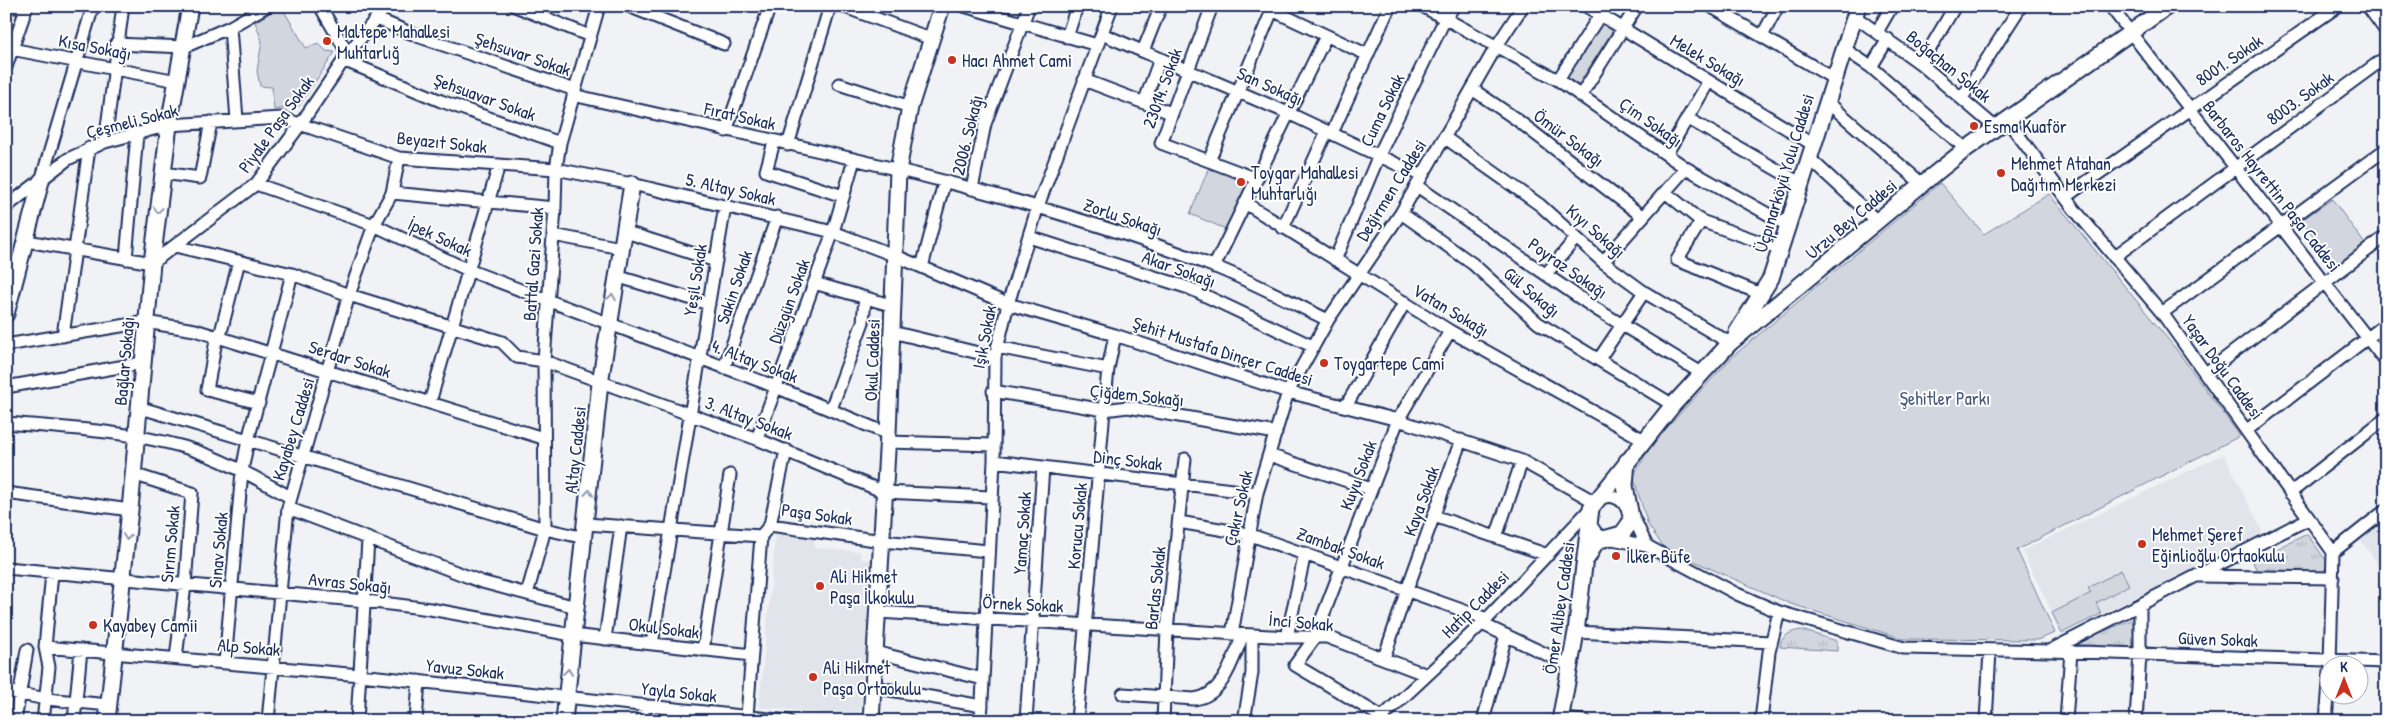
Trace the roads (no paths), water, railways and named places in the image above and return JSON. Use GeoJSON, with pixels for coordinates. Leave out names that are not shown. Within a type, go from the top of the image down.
{"type":"FeatureCollection","features":[{"type":"Feature","properties":{"kind":"main road","name":"Bağlar Sokağı"},"geometry":{"type":"LineString","coordinates":[[107,721],[130,510],[145,322],[169,125],[190,6]]}},
{"type":"Feature","properties":{"kind":"main road","name":"Okul Caddesi"},"geometry":{"type":"LineString","coordinates":[[871,721],[888,438],[898,170],[910,106],[942,6]]}},
{"type":"Feature","properties":{"kind":"main road","name":"Urzu Bey Caddesi"},"geometry":{"type":"LineString","coordinates":[[1593,505],[1673,405],[1730,343],[1966,149],[2168,6]]}},
{"type":"Feature","properties":{"kind":"main road"},"geometry":{"type":"LineString","coordinates":[[2370,6],[2386,28]]}},
{"type":"Feature","properties":{"kind":"main road","name":"Üçpınarköyü Yolu Caddesi"},"geometry":{"type":"LineString","coordinates":[[1730,343],[1771,278],[1810,150],[1856,11]]}},
{"type":"Feature","properties":{"kind":"main road"},"geometry":{"type":"LineString","coordinates":[[6,314],[11,281],[27,242],[42,181]]}},
{"type":"Feature","properties":{"kind":"main road","name":"Altay Caddesi"},"geometry":{"type":"LineString","coordinates":[[564,721],[600,383],[632,184]]}},
{"type":"Feature","properties":{"kind":"main road"},"geometry":{"type":"LineString","coordinates":[[1585,565],[1594,544],[1600,540],[1622,534],[1627,530],[1631,517],[1625,486],[1627,461]]}},
{"type":"Feature","properties":{"kind":"main road","name":"Ömer Alibey Caddesi"},"geometry":{"type":"LineString","coordinates":[[1560,720],[1571,666],[1593,505]]}},
{"type":"Feature","properties":{"kind":"street"},"geometry":{"type":"LineString","coordinates":[[6,7],[27,6],[9,49],[6,67]]}},
{"type":"Feature","properties":{"kind":"street"},"geometry":{"type":"LineString","coordinates":[[42,181],[92,6]]}},
{"type":"Feature","properties":{"kind":"street"},"geometry":{"type":"LineString","coordinates":[[104,142],[122,6]]}},
{"type":"Feature","properties":{"kind":"street"},"geometry":{"type":"LineString","coordinates":[[116,44],[184,48],[230,27],[267,6]]}},
{"type":"Feature","properties":{"kind":"street"},"geometry":{"type":"LineString","coordinates":[[320,6],[346,57]]}},
{"type":"Feature","properties":{"kind":"street","name":"Piyale Paşa Sokak"},"geometry":{"type":"LineString","coordinates":[[152,263],[256,184],[300,125],[346,57],[386,6]]}},
{"type":"Feature","properties":{"kind":"street"},"geometry":{"type":"LineString","coordinates":[[515,6],[590,36]]}},
{"type":"Feature","properties":{"kind":"street","name":"Battal Gazi Sokak"},"geometry":{"type":"LineString","coordinates":[[527,594],[545,529],[544,361],[556,169],[560,143],[599,6]]}},
{"type":"Feature","properties":{"kind":"street"},"geometry":{"type":"LineString","coordinates":[[628,6],[724,44]]}},
{"type":"Feature","properties":{"kind":"street"},"geometry":{"type":"LineString","coordinates":[[726,131],[770,6]]}},
{"type":"Feature","properties":{"kind":"street"},"geometry":{"type":"LineString","coordinates":[[788,145],[830,6]]}},
{"type":"Feature","properties":{"kind":"street"},"geometry":{"type":"LineString","coordinates":[[842,6],[932,39]]}},
{"type":"Feature","properties":{"kind":"street"},"geometry":{"type":"LineString","coordinates":[[964,6],[980,9],[1022,24],[1097,46]]}},
{"type":"Feature","properties":{"kind":"street","name":"2006. Sokağı"},"geometry":{"type":"LineString","coordinates":[[972,189],[984,124],[1028,6]]}},
{"type":"Feature","properties":{"kind":"street"},"geometry":{"type":"LineString","coordinates":[[1067,37],[1077,6]]}},
{"type":"Feature","properties":{"kind":"street","name":"Işık Sokak"},"geometry":{"type":"LineString","coordinates":[[981,721],[994,461],[993,391],[996,352],[1008,304],[1038,206],[1112,6]]}},
{"type":"Feature","properties":{"kind":"street"},"geometry":{"type":"LineString","coordinates":[[1143,52],[1161,6]]}},
{"type":"Feature","properties":{"kind":"street"},"geometry":{"type":"LineString","coordinates":[[1283,228],[1368,56],[1390,6]]}},
{"type":"Feature","properties":{"kind":"street","name":"Çim Sokağı"},"geometry":{"type":"LineString","coordinates":[[1422,6],[1496,48],[1558,80],[1667,153],[1686,168],[1787,225]]}},
{"type":"Feature","properties":{"kind":"street","name":"Cuma Sokak"},"geometry":{"type":"LineString","coordinates":[[1335,260],[1380,154],[1445,19],[1454,6]]}},
{"type":"Feature","properties":{"kind":"street","name":"Değirmen Caddesi"},"geometry":{"type":"LineString","coordinates":[[1288,392],[1312,346],[1400,213],[1496,48],[1523,6]]}},
{"type":"Feature","properties":{"kind":"street","name":"Melek Sokağı"},"geometry":{"type":"LineString","coordinates":[[1586,6],[1709,81],[1810,150],[1877,221]]}},
{"type":"Feature","properties":{"kind":"street"},"geometry":{"type":"LineString","coordinates":[[1581,95],[1637,6]]}},
{"type":"Feature","properties":{"kind":"street"},"geometry":{"type":"LineString","coordinates":[[1710,6],[1834,78]]}},
{"type":"Feature","properties":{"kind":"street"},"geometry":{"type":"LineString","coordinates":[[1762,36],[1778,6]]}},
{"type":"Feature","properties":{"kind":"street"},"geometry":{"type":"LineString","coordinates":[[1877,32],[1892,6]]}},
{"type":"Feature","properties":{"kind":"street"},"geometry":{"type":"LineString","coordinates":[[1921,64],[1955,6]]}},
{"type":"Feature","properties":{"kind":"street"},"geometry":{"type":"LineString","coordinates":[[1962,98],[2020,6]]}},
{"type":"Feature","properties":{"kind":"street","name":"Barbaros Hayrettin Paşa Caddesi"},"geometry":{"type":"LineString","coordinates":[[2110,6],[2386,362]]}},
{"type":"Feature","properties":{"kind":"street","name":"8001. Sokak"},"geometry":{"type":"LineString","coordinates":[[2065,197],[2338,6]]}},
{"type":"Feature","properties":{"kind":"street","name":"23014. Sokak"},"geometry":{"type":"LineString","coordinates":[[1210,7],[1161,144],[1256,179]]}},
{"type":"Feature","properties":{"kind":"street"},"geometry":{"type":"LineString","coordinates":[[1209,161],[1273,8],[1368,56]]}},
{"type":"Feature","properties":{"kind":"street","name":"Boğaçhan Sokak"},"geometry":{"type":"LineString","coordinates":[[1856,11],[1877,32],[1921,64],[1962,98],[2001,124]]}},
{"type":"Feature","properties":{"kind":"street"},"geometry":{"type":"LineString","coordinates":[[1558,80],[1600,15]]}},
{"type":"Feature","properties":{"kind":"street","name":"Şehsuvar Sokak"},"geometry":{"type":"LineString","coordinates":[[377,18],[420,37],[574,93]]}},
{"type":"Feature","properties":{"kind":"street"},"geometry":{"type":"LineString","coordinates":[[230,27],[237,120]]}},
{"type":"Feature","properties":{"kind":"street","name":"San Sokağı"},"geometry":{"type":"LineString","coordinates":[[1102,34],[1238,91],[1380,154],[1419,181]]}},
{"type":"Feature","properties":{"kind":"street"},"geometry":{"type":"LineString","coordinates":[[1214,267],[1326,36]]}},
{"type":"Feature","properties":{"kind":"street"},"geometry":{"type":"LineString","coordinates":[[1871,67],[1888,40]]}},
{"type":"Feature","properties":{"kind":"street"},"geometry":{"type":"LineString","coordinates":[[1843,48],[1871,67],[1966,149]]}},
{"type":"Feature","properties":{"kind":"street","name":"Kısa Sokağı"},"geometry":{"type":"LineString","coordinates":[[9,49],[177,81]]}},
{"type":"Feature","properties":{"kind":"street","name":"Şehsuavar Sokak"},"geometry":{"type":"LineString","coordinates":[[346,57],[441,101],[560,143]]}},
{"type":"Feature","properties":{"kind":"street","name":"8003. Sokak"},"geometry":{"type":"LineString","coordinates":[[2114,257],[2386,57]]}},
{"type":"Feature","properties":{"kind":"street"},"geometry":{"type":"LineString","coordinates":[[1144,103],[1160,59]]}},
{"type":"Feature","properties":{"kind":"street"},"geometry":{"type":"LineString","coordinates":[[1084,80],[1171,113]]}},
{"type":"Feature","properties":{"kind":"street"},"geometry":{"type":"LineString","coordinates":[[1667,153],[1709,81]]}},
{"type":"Feature","properties":{"kind":"street"},"geometry":{"type":"LineString","coordinates":[[839,84],[910,106]]}},
{"type":"Feature","properties":{"kind":"street","name":"Ömür Sokağı"},"geometry":{"type":"LineString","coordinates":[[1472,90],[1516,119],[1644,217]]}},
{"type":"Feature","properties":{"kind":"street","name":"Fırat Sokak"},"geometry":{"type":"LineString","coordinates":[[574,93],[726,131],[898,170]]}},
{"type":"Feature","properties":{"kind":"street"},"geometry":{"type":"LineString","coordinates":[[1826,101],[1922,184]]}},
{"type":"Feature","properties":{"kind":"street","name":"Çeşmeli Sokak"},"geometry":{"type":"LineString","coordinates":[[6,207],[68,159],[104,142],[169,125],[282,118],[300,125]]}},
{"type":"Feature","properties":{"kind":"street"},"geometry":{"type":"LineString","coordinates":[[1687,118],[1800,183]]}},
{"type":"Feature","properties":{"kind":"street"},"geometry":{"type":"LineString","coordinates":[[163,173],[200,178],[210,122]]}},
{"type":"Feature","properties":{"kind":"street","name":"Yaşar Doğu Caddesi"},"geometry":{"type":"LineString","coordinates":[[2001,124],[2162,313],[2247,430],[2308,520],[2333,552]]}},
{"type":"Feature","properties":{"kind":"street","name":"Beyazıt Sokak"},"geometry":{"type":"LineString","coordinates":[[300,125],[399,158],[556,169]]}},
{"type":"Feature","properties":{"kind":"street"},"geometry":{"type":"LineString","coordinates":[[126,259],[137,134]]}},
{"type":"Feature","properties":{"kind":"street","name":"Kıyı Sokağı"},"geometry":{"type":"LineString","coordinates":[[1444,137],[1540,205],[1603,262],[1644,292],[1730,343]]}},
{"type":"Feature","properties":{"kind":"street"},"geometry":{"type":"LineString","coordinates":[[774,142],[766,171],[843,196]]}},
{"type":"Feature","properties":{"kind":"street"},"geometry":{"type":"LineString","coordinates":[[63,336],[89,148]]}},
{"type":"Feature","properties":{"kind":"street"},"geometry":{"type":"LineString","coordinates":[[2162,313],[2386,148]]}},
{"type":"Feature","properties":{"kind":"street","name":"Kayabey Caddesi"},"geometry":{"type":"LineString","coordinates":[[268,721],[278,594],[289,502],[349,295],[374,225],[392,193],[399,158]]}},
{"type":"Feature","properties":{"kind":"street","name":"Düzgün Sokak"},"geometry":{"type":"LineString","coordinates":[[757,438],[833,232],[854,160]]}},
{"type":"Feature","properties":{"kind":"street"},"geometry":{"type":"LineString","coordinates":[[430,402],[499,165]]}},
{"type":"Feature","properties":{"kind":"street"},"geometry":{"type":"LineString","coordinates":[[1603,262],[1686,168]]}},
{"type":"Feature","properties":{"kind":"street","name":"5. Altay Sokak"},"geometry":{"type":"LineString","coordinates":[[556,169],[632,184],[776,217],[833,232],[896,256]]}},
{"type":"Feature","properties":{"kind":"street","name":"Zorlu Sokağı"},"geometry":{"type":"LineString","coordinates":[[898,170],[1038,206],[1214,267],[1328,320]]}},
{"type":"Feature","properties":{"kind":"street","name":"Poyraz Sokağı"},"geometry":{"type":"LineString","coordinates":[[1419,181],[1621,326],[1703,374]]}},
{"type":"Feature","properties":{"kind":"street"},"geometry":{"type":"LineString","coordinates":[[922,267],[944,183]]}},
{"type":"Feature","properties":{"kind":"street","name":"İpek Sokak"},"geometry":{"type":"LineString","coordinates":[[256,184],[374,225],[468,270],[608,324]]}},
{"type":"Feature","properties":{"kind":"street"},"geometry":{"type":"LineString","coordinates":[[1665,192],[1701,221],[1780,249]]}},
{"type":"Feature","properties":{"kind":"street"},"geometry":{"type":"LineString","coordinates":[[392,193],[555,208]]}},
{"type":"Feature","properties":{"kind":"street","name":"Vatan Sokağı"},"geometry":{"type":"LineString","coordinates":[[1245,202],[1283,228],[1450,331],[1644,440]]}},
{"type":"Feature","properties":{"kind":"street","name":"Yeşil Sokak"},"geometry":{"type":"LineString","coordinates":[[652,644],[725,206]]}},
{"type":"Feature","properties":{"kind":"street","name":"Gül Sokağı"},"geometry":{"type":"LineString","coordinates":[[1400,213],[1473,264],[1538,323],[1673,405]]}},
{"type":"Feature","properties":{"kind":"street","name":"Sakin Sokak"},"geometry":{"type":"LineString","coordinates":[[724,368],[776,217]]}},
{"type":"Feature","properties":{"kind":"street"},"geometry":{"type":"LineString","coordinates":[[1701,221],[1677,260],[1762,294]]}},
{"type":"Feature","properties":{"kind":"street"},"geometry":{"type":"LineString","coordinates":[[624,231],[716,261]]}},
{"type":"Feature","properties":{"kind":"street"},"geometry":{"type":"LineString","coordinates":[[553,236],[621,248]]}},
{"type":"Feature","properties":{"kind":"street"},"geometry":{"type":"LineString","coordinates":[[2206,373],[2386,236]]}},
{"type":"Feature","properties":{"kind":"street","name":"Akar Sokağı"},"geometry":{"type":"LineString","coordinates":[[1029,238],[1189,288],[1312,346]]}},
{"type":"Feature","properties":{"kind":"street"},"geometry":{"type":"LineString","coordinates":[[1546,274],[1576,238]]}},
{"type":"Feature","properties":{"kind":"street"},"geometry":{"type":"LineString","coordinates":[[27,242],[152,263]]}},
{"type":"Feature","properties":{"kind":"street","name":"3. Altay Sokak"},"geometry":{"type":"LineString","coordinates":[[175,246],[292,274],[349,295],[452,325],[502,342],[518,356],[544,361],[600,383],[757,438],[884,492]]}},
{"type":"Feature","properties":{"kind":"street","name":"Şehit Mustafa Dinçer Caddesi"},"geometry":{"type":"LineString","coordinates":[[896,256],[1008,304],[1116,335],[1288,392],[1398,420],[1522,461],[1593,505]]}},
{"type":"Feature","properties":{"kind":"street"},"geometry":{"type":"LineString","coordinates":[[239,261],[218,336],[207,390],[259,403]]}},
{"type":"Feature","properties":{"kind":"street","name":"Sınav Sokak"},"geometry":{"type":"LineString","coordinates":[[225,663],[242,471],[248,440],[273,352],[292,274]]}},
{"type":"Feature","properties":{"kind":"street"},"geometry":{"type":"LineString","coordinates":[[616,276],[709,304]]}},
{"type":"Feature","properties":{"kind":"street"},"geometry":{"type":"LineString","coordinates":[[814,283],[894,306]]}},
{"type":"Feature","properties":{"kind":"street"},"geometry":{"type":"LineString","coordinates":[[1599,359],[1644,292]]}},
{"type":"Feature","properties":{"kind":"street"},"geometry":{"type":"LineString","coordinates":[[831,409],[863,322],[865,298]]}},
{"type":"Feature","properties":{"kind":"street"},"geometry":{"type":"LineString","coordinates":[[1346,406],[1404,302]]}},
{"type":"Feature","properties":{"kind":"street"},"geometry":{"type":"LineString","coordinates":[[6,345],[145,322]]}},
{"type":"Feature","properties":{"kind":"street","name":"Serdar Sokak"},"geometry":{"type":"LineString","coordinates":[[145,322],[218,336],[273,352],[543,438]]}},
{"type":"Feature","properties":{"kind":"street","name":"4. Altay Sokak"},"geometry":{"type":"LineString","coordinates":[[608,324],[831,409],[888,438]]}},
{"type":"Feature","properties":{"kind":"street"},"geometry":{"type":"LineString","coordinates":[[2247,430],[2386,324]]}},
{"type":"Feature","properties":{"kind":"street","name":"Kuyu Sokak"},"geometry":{"type":"LineString","coordinates":[[1381,720],[1295,665],[1314,639],[1398,420],[1450,331]]}},
{"type":"Feature","properties":{"kind":"street"},"geometry":{"type":"LineString","coordinates":[[892,332],[996,352],[1108,369]]}},
{"type":"Feature","properties":{"kind":"street","name":"Korucu Sokak"},"geometry":{"type":"LineString","coordinates":[[1077,721],[1108,369],[1116,335]]}},
{"type":"Feature","properties":{"kind":"street"},"geometry":{"type":"LineString","coordinates":[[6,387],[142,363]]}},
{"type":"Feature","properties":{"kind":"street","name":"Çiğdem Sokağı"},"geometry":{"type":"LineString","coordinates":[[993,391],[1104,410],[1128,407],[1276,433]]}},
{"type":"Feature","properties":{"kind":"street","name":"Çakır Sokak"},"geometry":{"type":"LineString","coordinates":[[1243,635],[1248,534],[1257,492],[1288,392]]}},
{"type":"Feature","properties":{"kind":"street","name":"Paşa Sokak"},"geometry":{"type":"LineString","coordinates":[[138,407],[302,458],[545,529],[585,531],[621,526],[761,536],[770,525],[882,541],[988,551]]}},
{"type":"Feature","properties":{"kind":"street"},"geometry":{"type":"LineString","coordinates":[[2290,493],[2386,418]]}},
{"type":"Feature","properties":{"kind":"street"},"geometry":{"type":"LineString","coordinates":[[6,423],[136,436],[185,448],[242,471],[289,502],[368,540],[482,582],[576,608]]}},
{"type":"Feature","properties":{"kind":"street"},"geometry":{"type":"LineString","coordinates":[[888,438],[994,445]]}},
{"type":"Feature","properties":{"kind":"street","name":"Kaya Sokak"},"geometry":{"type":"LineString","coordinates":[[1384,658],[1461,440]]}},
{"type":"Feature","properties":{"kind":"street"},"geometry":{"type":"LineString","coordinates":[[770,525],[786,450]]}},
{"type":"Feature","properties":{"kind":"street"},"geometry":{"type":"LineString","coordinates":[[1270,455],[1371,489]]}},
{"type":"Feature","properties":{"kind":"street","name":"Barlas Sokak"},"geometry":{"type":"LineString","coordinates":[[1163,721],[1167,630],[1180,522],[1185,459]]}},
{"type":"Feature","properties":{"kind":"street","name":"Dinç Sokak"},"geometry":{"type":"LineString","coordinates":[[994,461],[1257,492]]}},
{"type":"Feature","properties":{"kind":"street"},"geometry":{"type":"LineString","coordinates":[[1496,537],[1522,461]]}},
{"type":"Feature","properties":{"kind":"street","name":"Yamaç Sokak"},"geometry":{"type":"LineString","coordinates":[[1026,721],[1043,467]]}},
{"type":"Feature","properties":{"kind":"street","name":"Sırım Sokak"},"geometry":{"type":"LineString","coordinates":[[133,474],[192,493],[185,584],[176,658]]}},
{"type":"Feature","properties":{"kind":"street"},"geometry":{"type":"LineString","coordinates":[[703,650],[730,475]]}},
{"type":"Feature","properties":{"kind":"street"},"geometry":{"type":"LineString","coordinates":[[884,492],[991,497]]}},
{"type":"Feature","properties":{"kind":"street"},"geometry":{"type":"LineString","coordinates":[[6,493],[130,510]]}},
{"type":"Feature","properties":{"kind":"street"},"geometry":{"type":"LineString","coordinates":[[1593,505],[1608,496],[1622,500],[1630,510],[1647,546]]}},
{"type":"Feature","properties":{"kind":"street","name":"Hatip Caddesi"},"geometry":{"type":"LineString","coordinates":[[1381,720],[1484,622],[1593,505]]}},
{"type":"Feature","properties":{"kind":"street"},"geometry":{"type":"LineString","coordinates":[[2330,654],[2333,552],[2386,510]]}},
{"type":"Feature","properties":{"kind":"street"},"geometry":{"type":"LineString","coordinates":[[1434,516],[1548,555]]}},
{"type":"Feature","properties":{"kind":"street"},"geometry":{"type":"LineString","coordinates":[[2050,651],[2308,520]]}},
{"type":"Feature","properties":{"kind":"street","name":"Zambak Sokak"},"geometry":{"type":"LineString","coordinates":[[1180,522],[1248,534],[1407,590],[1484,622],[1506,635],[1571,666]]}},
{"type":"Feature","properties":{"kind":"street"},"geometry":{"type":"LineString","coordinates":[[1590,524],[1597,534],[1610,538]]}},
{"type":"Feature","properties":{"kind":"street"},"geometry":{"type":"LineString","coordinates":[[605,639],[621,526]]}},
{"type":"Feature","properties":{"kind":"street"},"geometry":{"type":"LineString","coordinates":[[747,716],[761,536]]}},
{"type":"Feature","properties":{"kind":"street","name":"Güven Sokak"},"geometry":{"type":"LineString","coordinates":[[1610,538],[1647,546],[1737,594],[1778,612],[1904,648],[2071,651],[2320,664]]}},
{"type":"Feature","properties":{"kind":"street"},"geometry":{"type":"LineString","coordinates":[[357,721],[366,601],[368,540]]}},
{"type":"Feature","properties":{"kind":"street"},"geometry":{"type":"LineString","coordinates":[[1287,637],[1305,553]]}},
{"type":"Feature","properties":{"kind":"street","name":"Avras Sokağı"},"geometry":{"type":"LineString","coordinates":[[6,568],[366,601],[430,610],[572,635]]}},
{"type":"Feature","properties":{"kind":"street"},"geometry":{"type":"LineString","coordinates":[[43,721],[50,667],[45,647],[52,573]]}},
{"type":"Feature","properties":{"kind":"street"},"geometry":{"type":"LineString","coordinates":[[2197,576],[2333,578]]}},
{"type":"Feature","properties":{"kind":"street"},"geometry":{"type":"LineString","coordinates":[[2136,721],[2140,654],[2140,605]]}},
{"type":"Feature","properties":{"kind":"street","name":"Örnek Sokak"},"geometry":{"type":"LineString","coordinates":[[878,612],[1167,630]]}},
{"type":"Feature","properties":{"kind":"street"},"geometry":{"type":"LineString","coordinates":[[1761,721],[1771,642],[1778,612]]}},
{"type":"Feature","properties":{"kind":"street","name":"İnci Sokak"},"geometry":{"type":"LineString","coordinates":[[1167,630],[1314,639],[1327,637],[1427,675]]}},
{"type":"Feature","properties":{"kind":"street"},"geometry":{"type":"LineString","coordinates":[[1576,632],[1771,642]]}},
{"type":"Feature","properties":{"kind":"street","name":"Okul Sokak"},"geometry":{"type":"LineString","coordinates":[[572,635],[752,656]]}},
{"type":"Feature","properties":{"kind":"street"},"geometry":{"type":"LineString","coordinates":[[1123,694],[1197,699],[1216,689],[1223,679],[1243,635]]}},
{"type":"Feature","properties":{"kind":"street"},"geometry":{"type":"LineString","coordinates":[[1243,635],[1252,673],[1244,721]]}},
{"type":"Feature","properties":{"kind":"street"},"geometry":{"type":"LineString","coordinates":[[1483,721],[1506,635]]}},
{"type":"Feature","properties":{"kind":"street","name":"Alp Sokak"},"geometry":{"type":"LineString","coordinates":[[45,647],[360,675]]}},
{"type":"Feature","properties":{"kind":"street"},"geometry":{"type":"LineString","coordinates":[[15,721],[28,650]]}},
{"type":"Feature","properties":{"kind":"street"},"geometry":{"type":"LineString","coordinates":[[74,721],[81,650]]}},
{"type":"Feature","properties":{"kind":"street"},"geometry":{"type":"LineString","coordinates":[[1986,721],[1990,651]]}},
{"type":"Feature","properties":{"kind":"street"},"geometry":{"type":"LineString","coordinates":[[2066,721],[2071,651]]}},
{"type":"Feature","properties":{"kind":"street"},"geometry":{"type":"LineString","coordinates":[[875,652],[983,678]]}},
{"type":"Feature","properties":{"kind":"street","name":"Güven Sokak"},"geometry":{"type":"LineString","coordinates":[[2370,663],[2386,662]]}},
{"type":"Feature","properties":{"kind":"street","name":"Yavuz Sokak"},"geometry":{"type":"LineString","coordinates":[[360,675],[566,697]]}},
{"type":"Feature","properties":{"kind":"street"},"geometry":{"type":"LineString","coordinates":[[416,721],[420,681]]}},
{"type":"Feature","properties":{"kind":"street"},"geometry":{"type":"LineString","coordinates":[[873,686],[982,706]]}},
{"type":"Feature","properties":{"kind":"street"},"geometry":{"type":"LineString","coordinates":[[6,691],[46,699],[109,705]]}},
{"type":"Feature","properties":{"kind":"street","name":"Yayla Sokak"},"geometry":{"type":"LineString","coordinates":[[566,697],[717,717],[747,716],[786,721]]}},
{"type":"Feature","properties":{"kind":"street"},"geometry":{"type":"LineString","coordinates":[[2326,721],[2327,704]]}},
{"type":"Feature","properties":{"kind":"street"},"geometry":{"type":"LineString","coordinates":[[642,721],[644,706]]}},
{"type":"Feature","properties":{"kind":"street"},"geometry":{"type":"LineString","coordinates":[[1560,720],[1584,721]]}},
{"type":"Feature","properties":{"kind":"place","name":"Maltepe Mahallesi Muhtarlığ"},"geometry":{"type":"Point","coordinates":[327,41]}},
{"type":"Feature","properties":{"kind":"place","name":"Hacı Ahmet Cami"},"geometry":{"type":"Point","coordinates":[952,60]}},
{"type":"Feature","properties":{"kind":"place","name":"Esma Kuaför"},"geometry":{"type":"Point","coordinates":[1974,126]}},
{"type":"Feature","properties":{"kind":"place","name":"Mehmet Atahan Dağıtım Merkezi"},"geometry":{"type":"Point","coordinates":[2001,173]}},
{"type":"Feature","properties":{"kind":"place","name":"Toygar Mahallesi Muhtarlığı"},"geometry":{"type":"Point","coordinates":[1241,182]}},
{"type":"Feature","properties":{"kind":"place","name":"Toygartepe Cami"},"geometry":{"type":"Point","coordinates":[1324,363]}},
{"type":"Feature","properties":{"kind":"place","name":"Mehmet Şeref Eğinlioğlu Ortaokulu"},"geometry":{"type":"Point","coordinates":[2142,544]}},
{"type":"Feature","properties":{"kind":"place","name":"İlker Büfe"},"geometry":{"type":"Point","coordinates":[1616,556]}},
{"type":"Feature","properties":{"kind":"place","name":"Ali Hikmet Paşa İlkokulu"},"geometry":{"type":"Point","coordinates":[820,586]}},
{"type":"Feature","properties":{"kind":"place","name":"Kayabey Camii"},"geometry":{"type":"Point","coordinates":[93,625]}},
{"type":"Feature","properties":{"kind":"place","name":"Ali Hikmet Paşa Ortaokulu"},"geometry":{"type":"Point","coordinates":[813,677]}},
{"type":"Feature","properties":{"kind":"park label","name":"Şehitler Parkı"},"geometry":{"type":"Point","coordinates":[1945,398]}}]}
